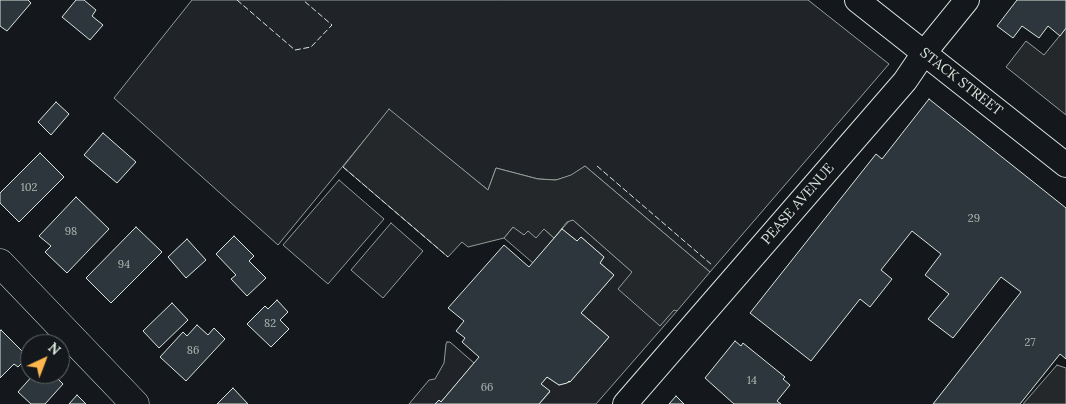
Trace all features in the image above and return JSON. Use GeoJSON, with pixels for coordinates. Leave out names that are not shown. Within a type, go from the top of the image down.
{"type":"FeatureCollection","features":[{"type":"Feature","properties":{"kind":"street","name":"STACK STREET"},"geometry":{"type":"LineString","coordinates":[[857,0],[1066,164]]}},
{"type":"Feature","properties":{"kind":"street","name":"PEASE AVENUE"},"geometry":{"type":"LineString","coordinates":[[625,404],[905,81],[924,53],[967,0]]}},
{"type":"Feature","properties":{"kind":"street"},"geometry":{"type":"LineString","coordinates":[[0,263],[135,404]]}},
{"type":"Feature","properties":{"kind":"shaded area"},"geometry":{"type":"Polygon","coordinates":[[[192,0],[808,0],[889,64],[710,272],[585,166],[571,176],[556,180],[538,179],[496,168],[488,190],[389,110],[278,245],[114,98],[192,0]]]}},
{"type":"Feature","properties":{"kind":"shaded area"},"geometry":{"type":"Polygon","coordinates":[[[1066,28],[1066,115],[1006,67],[1026,41],[1044,55],[1066,28]]]}},
{"type":"Feature","properties":{"kind":"shaded area"},"geometry":{"type":"Polygon","coordinates":[[[389,109],[488,190],[496,168],[538,179],[556,180],[571,175],[585,166],[710,272],[677,311],[674,310],[660,326],[618,289],[632,272],[573,220],[567,222],[554,238],[544,229],[536,238],[528,231],[524,235],[513,227],[504,238],[468,247],[462,242],[448,257],[343,167],[389,109]]]}},
{"type":"Feature","properties":{"kind":"shaded area"},"geometry":{"type":"Polygon","coordinates":[[[339,180],[384,219],[328,284],[283,245],[339,180]]]}},
{"type":"Feature","properties":{"kind":"shaded area"},"geometry":{"type":"Polygon","coordinates":[[[570,220],[573,220],[677,311],[596,404],[539,404],[550,392],[541,384],[547,377],[559,385],[570,382],[609,337],[581,313],[614,275],[600,263],[604,257],[581,237],[577,241],[562,229],[570,220]]]}},
{"type":"Feature","properties":{"kind":"shaded area"},"geometry":{"type":"Polygon","coordinates":[[[391,223],[423,251],[383,298],[351,270],[391,223]]]}},
{"type":"Feature","properties":{"kind":"shaded area"},"geometry":{"type":"Polygon","coordinates":[[[513,227],[528,230],[544,229],[554,238],[533,263],[504,238],[513,227]]]}},
{"type":"Feature","properties":{"kind":"shaded area"},"geometry":{"type":"Polygon","coordinates":[[[447,342],[450,342],[474,363],[441,402],[439,400],[435,404],[409,404],[429,380],[435,379],[444,363],[447,342]]]}},
{"type":"Feature","properties":{"kind":"shaded area"},"geometry":{"type":"Polygon","coordinates":[[[1057,365],[1066,368],[1066,404],[1023,404],[1057,365]]]}},
{"type":"Feature","properties":{"kind":"building"},"geometry":{"type":"Polygon","coordinates":[[[0,0],[28,0],[31,3],[7,31],[0,26],[0,0]]]}},
{"type":"Feature","properties":{"kind":"building"},"geometry":{"type":"Polygon","coordinates":[[[76,0],[84,0],[96,10],[92,16],[103,25],[90,40],[62,17],[76,0]]]}},
{"type":"Feature","properties":{"kind":"building"},"geometry":{"type":"Polygon","coordinates":[[[1017,0],[1066,0],[1066,28],[1060,36],[1048,26],[1039,38],[1022,26],[1013,38],[997,26],[1017,0]]]}},
{"type":"Feature","properties":{"kind":"building"},"geometry":{"type":"Polygon","coordinates":[[[929,99],[1066,208],[1066,359],[1060,354],[1020,404],[933,404],[1021,292],[1001,277],[953,338],[928,319],[949,294],[925,275],[941,254],[912,231],[881,270],[892,279],[870,307],[860,299],[811,361],[750,313],[876,154],[882,159],[929,99]]]}},
{"type":"Feature","properties":{"kind":"building"},"geometry":{"type":"Polygon","coordinates":[[[56,102],[69,114],[51,135],[38,122],[56,102]]]}},
{"type":"Feature","properties":{"kind":"building"},"geometry":{"type":"Polygon","coordinates":[[[103,133],[136,162],[117,183],[84,155],[103,133]]]}},
{"type":"Feature","properties":{"kind":"building"},"geometry":{"type":"Polygon","coordinates":[[[40,153],[64,177],[19,222],[0,203],[0,193],[40,153]]]}},
{"type":"Feature","properties":{"kind":"building"},"geometry":{"type":"Polygon","coordinates":[[[76,197],[109,229],[67,273],[45,252],[51,246],[39,236],[76,197]]]}},
{"type":"Feature","properties":{"kind":"building"},"geometry":{"type":"Polygon","coordinates":[[[136,227],[162,252],[111,303],[86,278],[136,227]]]}},
{"type":"Feature","properties":{"kind":"building"},"geometry":{"type":"Polygon","coordinates":[[[562,229],[577,241],[581,237],[604,257],[600,263],[614,275],[581,313],[609,337],[570,382],[559,385],[547,377],[541,384],[550,391],[539,404],[435,404],[439,400],[441,402],[479,357],[462,342],[465,338],[456,331],[464,321],[448,308],[504,245],[529,267],[562,229]]]}},
{"type":"Feature","properties":{"kind":"building"},"geometry":{"type":"Polygon","coordinates":[[[234,236],[254,256],[249,261],[266,278],[247,296],[231,279],[236,275],[216,254],[234,236]]]}},
{"type":"Feature","properties":{"kind":"building"},"geometry":{"type":"Polygon","coordinates":[[[187,239],[206,260],[186,278],[168,257],[187,239]]]}},
{"type":"Feature","properties":{"kind":"building"},"geometry":{"type":"Polygon","coordinates":[[[277,300],[288,312],[280,320],[289,329],[271,347],[247,324],[265,306],[268,309],[277,300]]]}},
{"type":"Feature","properties":{"kind":"building"},"geometry":{"type":"Polygon","coordinates":[[[172,303],[188,320],[159,348],[143,331],[172,303]]]}},
{"type":"Feature","properties":{"kind":"building"},"geometry":{"type":"Polygon","coordinates":[[[197,325],[208,335],[214,328],[225,339],[186,381],[160,357],[183,332],[187,336],[197,325]]]}},
{"type":"Feature","properties":{"kind":"building"},"geometry":{"type":"Polygon","coordinates":[[[0,331],[20,349],[20,365],[18,367],[14,364],[0,378],[0,331]]]}},
{"type":"Feature","properties":{"kind":"building"},"geometry":{"type":"Polygon","coordinates":[[[735,341],[741,346],[743,343],[785,377],[783,379],[790,385],[777,401],[781,404],[734,404],[705,378],[735,341]]]}},
{"type":"Feature","properties":{"kind":"building"},"geometry":{"type":"Polygon","coordinates":[[[25,384],[63,384],[45,404],[31,404],[18,392],[25,384]]]}},
{"type":"Feature","properties":{"kind":"building"},"geometry":{"type":"Polygon","coordinates":[[[233,388],[248,404],[217,404],[233,388]]]}},
{"type":"Feature","properties":{"kind":"building"},"geometry":{"type":"Polygon","coordinates":[[[77,395],[86,404],[69,404],[77,395]]]}},
{"type":"Feature","properties":{"kind":"building"},"geometry":{"type":"Polygon","coordinates":[[[676,396],[684,404],[669,404],[676,396]]]}},
{"type":"Feature","properties":{"kind":"fence"},"geometry":{"type":"LineString","coordinates":[[237,0],[295,50],[311,47],[332,25],[303,0]]}},
{"type":"Feature","properties":{"kind":"fence"},"geometry":{"type":"LineString","coordinates":[[597,166],[712,265]]}},
{"type":"Feature","properties":{"kind":"fence"},"geometry":{"type":"LineString","coordinates":[[343,167],[448,257]]}}]}
